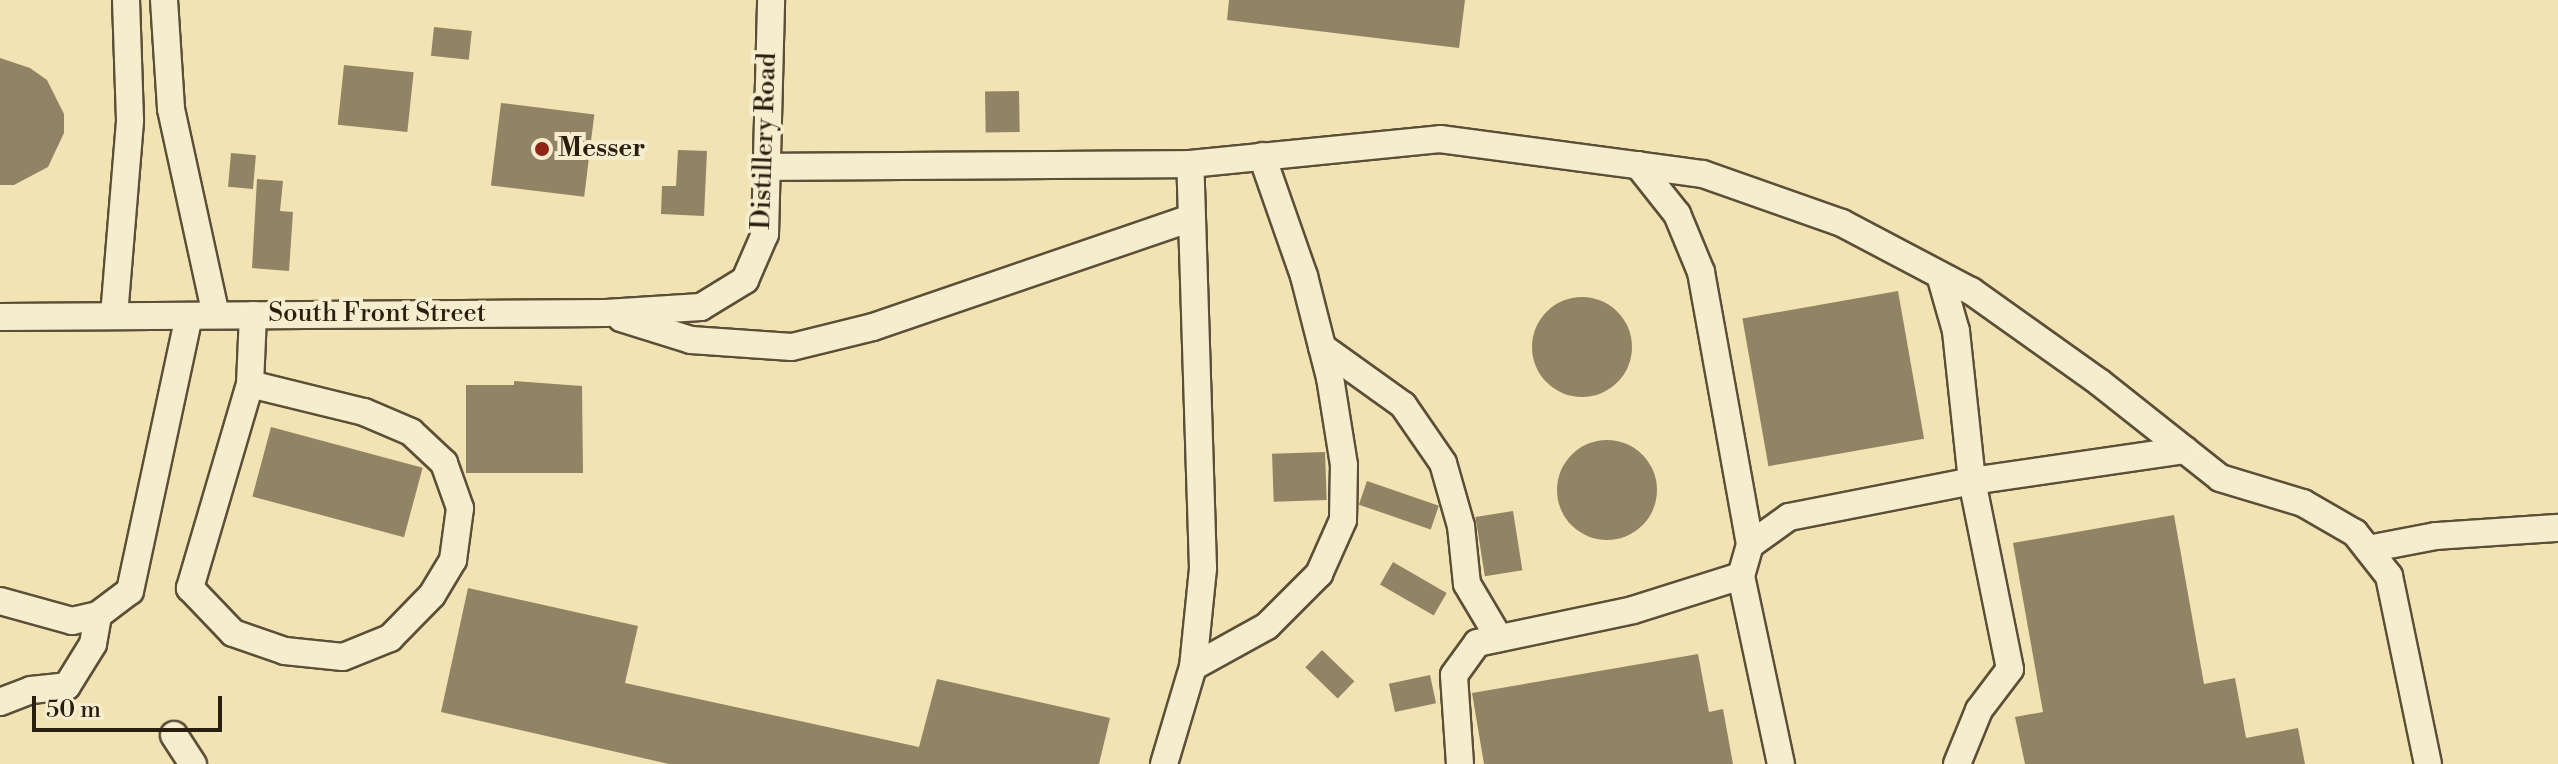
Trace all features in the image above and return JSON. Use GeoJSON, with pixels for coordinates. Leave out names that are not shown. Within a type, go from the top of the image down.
{"type":"FeatureCollection","features":[{"type":"Feature","properties":{"kind":"street"},"geometry":{"type":"LineString","coordinates":[[114,316],[130,120],[126,0]]}},
{"type":"Feature","properties":{"kind":"street"},"geometry":{"type":"LineString","coordinates":[[164,0],[171,109],[216,315]]}},
{"type":"Feature","properties":{"kind":"street","name":"Distillery Road"},"geometry":{"type":"LineString","coordinates":[[745,280],[765,234],[771,0]]}},
{"type":"Feature","properties":{"kind":"street"},"geometry":{"type":"LineString","coordinates":[[765,167],[1190,164],[1440,139],[1703,174],[1842,223],[1940,275],[2099,382],[2220,478],[2303,503],[2355,533],[2389,576],[2428,764]]}},
{"type":"Feature","properties":{"kind":"street"},"geometry":{"type":"LineString","coordinates":[[1193,667],[1267,626],[1319,574],[1343,520],[1344,465],[1322,347],[1304,276],[1262,156]]}},
{"type":"Feature","properties":{"kind":"street"},"geometry":{"type":"LineString","coordinates":[[1164,764],[1193,667],[1203,568],[1190,164]]}},
{"type":"Feature","properties":{"kind":"street"},"geometry":{"type":"LineString","coordinates":[[1638,165],[1677,214],[1701,272],[1750,545],[1741,576],[1781,764]]}},
{"type":"Feature","properties":{"kind":"street"},"geometry":{"type":"LineString","coordinates":[[606,313],[691,340],[792,347],[903,317],[1191,218]]}},
{"type":"Feature","properties":{"kind":"street"},"geometry":{"type":"LineString","coordinates":[[1940,275],[1956,331],[1972,481],[2010,669],[1979,710],[1957,764]]}},
{"type":"Feature","properties":{"kind":"street","name":"South Front Street"},"geometry":{"type":"LineString","coordinates":[[0,317],[606,313],[701,307],[745,280]]}},
{"type":"Feature","properties":{"kind":"street"},"geometry":{"type":"LineString","coordinates":[[250,384],[364,412],[411,432],[444,463],[460,508],[453,560],[432,595],[390,638],[343,657],[285,651],[233,633],[190,588],[250,384],[253,315]]}},
{"type":"Feature","properties":{"kind":"street"},"geometry":{"type":"LineString","coordinates":[[0,601],[72,621],[98,615],[130,591],[189,316]]}},
{"type":"Feature","properties":{"kind":"street"},"geometry":{"type":"LineString","coordinates":[[1322,347],[1403,405],[1443,463],[1461,526],[1467,584],[1499,638]]}},
{"type":"Feature","properties":{"kind":"street"},"geometry":{"type":"LineString","coordinates":[[1750,545],[1789,517],[1972,481],[2185,450]]}},
{"type":"Feature","properties":{"kind":"street"},"geometry":{"type":"LineString","coordinates":[[2368,549],[2436,536],[2558,528]]}},
{"type":"Feature","properties":{"kind":"street"},"geometry":{"type":"LineString","coordinates":[[1460,764],[1454,675],[1477,643],[1633,610],[1741,576]]}},
{"type":"Feature","properties":{"kind":"street"},"geometry":{"type":"LineString","coordinates":[[0,702],[31,690],[67,686],[93,644],[98,615]]}},
{"type":"Feature","properties":{"kind":"street"},"geometry":{"type":"LineString","coordinates":[[174,735],[193,764]]}},
{"type":"Feature","properties":{"kind":"building"},"geometry":{"type":"Polygon","coordinates":[[[1229,0],[1465,0],[1459,48],[1227,20],[1229,0]]]}},
{"type":"Feature","properties":{"kind":"building"},"geometry":{"type":"Polygon","coordinates":[[[434,27],[472,31],[469,60],[431,56],[434,27]]]}},
{"type":"Feature","properties":{"kind":"building"},"geometry":{"type":"Polygon","coordinates":[[[0,58],[30,68],[47,80],[64,114],[64,133],[48,167],[14,185],[0,185],[0,58]]]}},
{"type":"Feature","properties":{"kind":"building"},"geometry":{"type":"Polygon","coordinates":[[[344,65],[414,72],[407,132],[338,125],[344,65]]]}},
{"type":"Feature","properties":{"kind":"building"},"geometry":{"type":"Polygon","coordinates":[[[1019,91],[1020,132],[986,133],[985,92],[1019,91]]]}},
{"type":"Feature","properties":{"kind":"building"},"geometry":{"type":"Polygon","coordinates":[[[501,103],[594,114],[584,197],[491,185],[501,103]]]}},
{"type":"Feature","properties":{"kind":"building"},"geometry":{"type":"Polygon","coordinates":[[[678,150],[707,151],[704,216],[661,214],[662,186],[676,186],[678,150]]]}},
{"type":"Feature","properties":{"kind":"building"},"geometry":{"type":"Polygon","coordinates":[[[231,153],[256,155],[253,189],[228,187],[231,153]]]}},
{"type":"Feature","properties":{"kind":"building"},"geometry":{"type":"Polygon","coordinates":[[[257,179],[283,181],[280,211],[293,212],[289,271],[252,268],[257,179]]]}},
{"type":"Feature","properties":{"kind":"building"},"geometry":{"type":"Polygon","coordinates":[[[1898,291],[1924,439],[1768,466],[1742,318],[1898,291]]]}},
{"type":"Feature","properties":{"kind":"building"},"geometry":{"type":"Polygon","coordinates":[[[1582,297],[1601,301],[1617,312],[1628,328],[1632,347],[1628,366],[1617,382],[1601,393],[1582,397],[1563,393],[1547,382],[1536,366],[1532,347],[1536,328],[1547,312],[1563,301],[1582,297]]]}},
{"type":"Feature","properties":{"kind":"building"},"geometry":{"type":"Polygon","coordinates":[[[514,381],[582,386],[583,473],[466,473],[466,385],[514,385],[514,381]]]}},
{"type":"Feature","properties":{"kind":"building"},"geometry":{"type":"Polygon","coordinates":[[[271,427],[423,468],[404,537],[252,497],[271,427]]]}},
{"type":"Feature","properties":{"kind":"building"},"geometry":{"type":"Polygon","coordinates":[[[1607,440],[1626,444],[1642,455],[1653,471],[1657,490],[1653,509],[1642,525],[1626,536],[1607,540],[1588,536],[1572,525],[1561,509],[1557,490],[1561,471],[1572,455],[1588,444],[1607,440]]]}},
{"type":"Feature","properties":{"kind":"building"},"geometry":{"type":"Polygon","coordinates":[[[1325,452],[1327,500],[1274,502],[1272,454],[1325,452]]]}},
{"type":"Feature","properties":{"kind":"building"},"geometry":{"type":"Polygon","coordinates":[[[1367,481],[1439,506],[1431,529],[1359,505],[1367,481]]]}},
{"type":"Feature","properties":{"kind":"building"},"geometry":{"type":"Polygon","coordinates":[[[1513,511],[1522,570],[1485,576],[1475,517],[1513,511]]]}},
{"type":"Feature","properties":{"kind":"building"},"geometry":{"type":"Polygon","coordinates":[[[2174,515],[2204,684],[2235,678],[2246,738],[2298,728],[2305,764],[2025,764],[2015,717],[2043,712],[2013,543],[2174,515]]]}},
{"type":"Feature","properties":{"kind":"building"},"geometry":{"type":"Polygon","coordinates":[[[1393,562],[1447,593],[1434,616],[1380,585],[1393,562]]]}},
{"type":"Feature","properties":{"kind":"building"},"geometry":{"type":"Polygon","coordinates":[[[468,588],[638,626],[625,683],[919,747],[937,679],[1110,718],[1099,764],[669,764],[441,712],[468,588]]]}},
{"type":"Feature","properties":{"kind":"building"},"geometry":{"type":"Polygon","coordinates":[[[1322,650],[1354,681],[1338,699],[1305,667],[1322,650]]]}},
{"type":"Feature","properties":{"kind":"building"},"geometry":{"type":"Polygon","coordinates":[[[1698,654],[1709,712],[1723,709],[1733,764],[1484,764],[1472,693],[1698,654]]]}},
{"type":"Feature","properties":{"kind":"building"},"geometry":{"type":"Polygon","coordinates":[[[1430,675],[1436,703],[1395,712],[1389,684],[1430,675]]]}},
{"type":"Feature","properties":{"kind":"place","name":"Messer"},"geometry":{"type":"Point","coordinates":[542,149]}}]}
